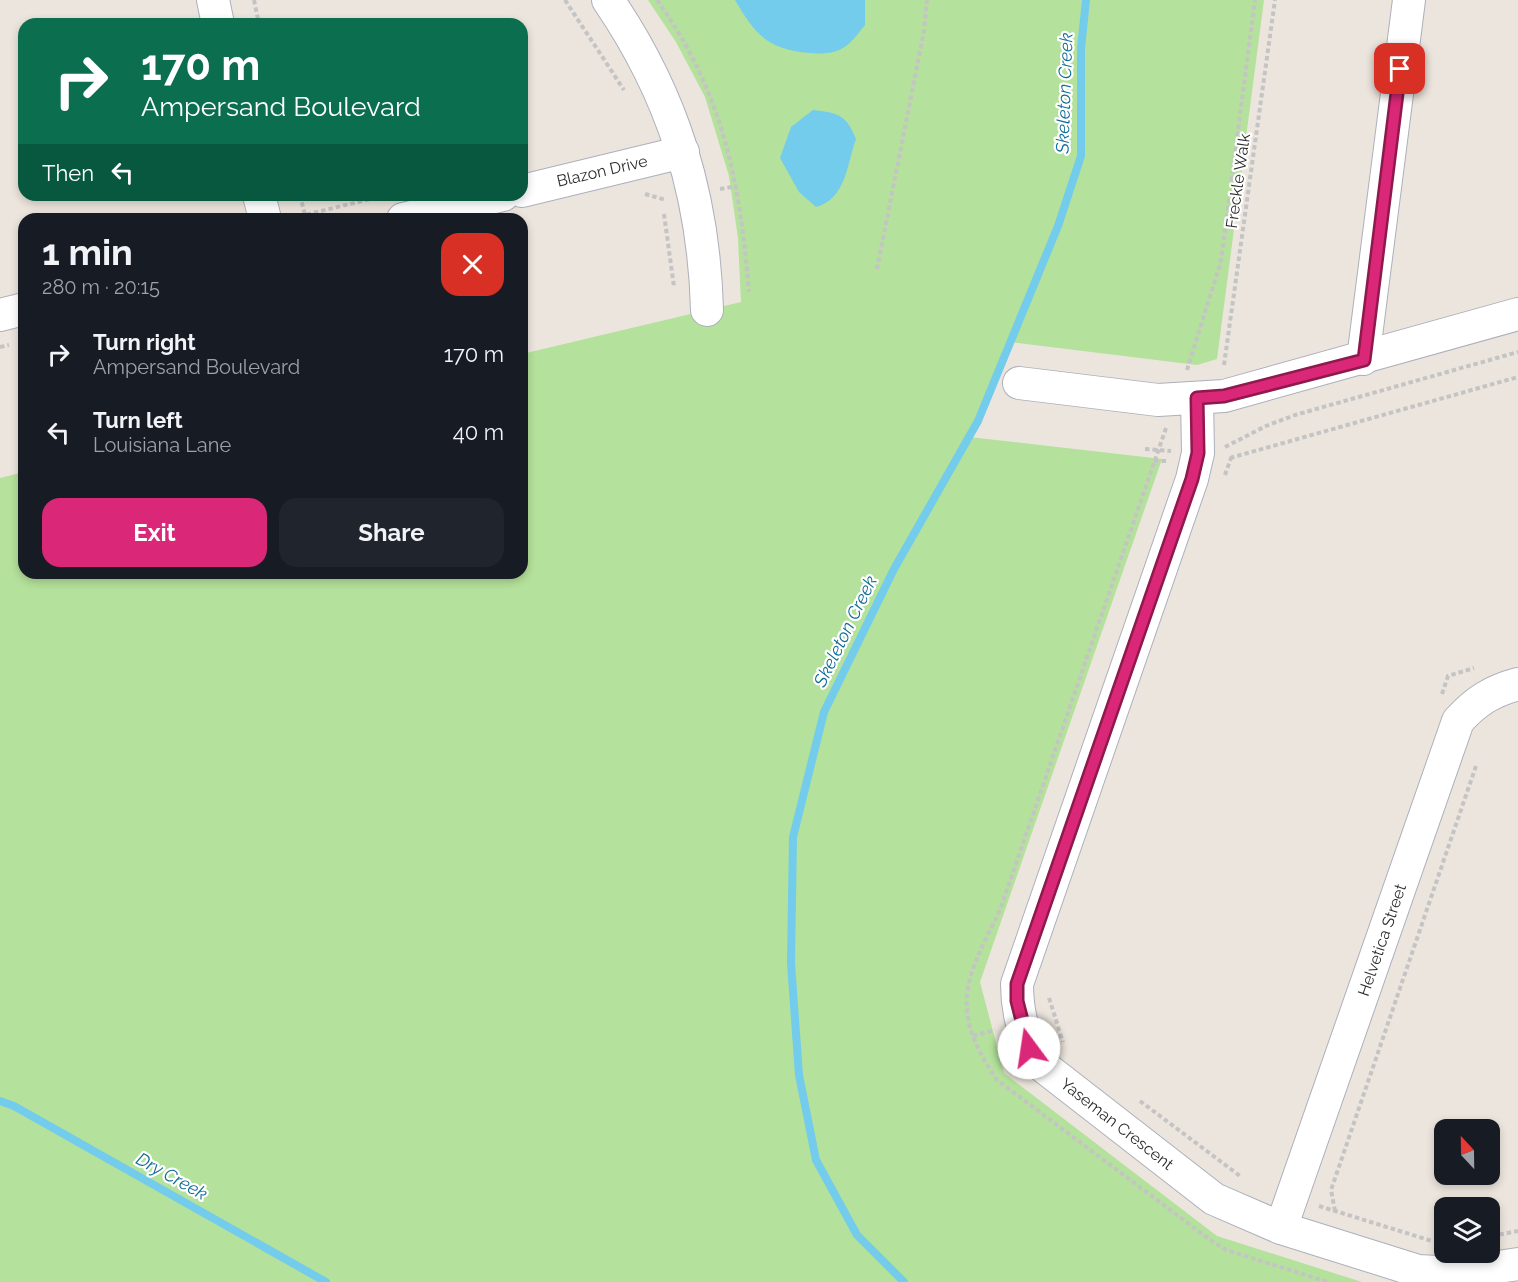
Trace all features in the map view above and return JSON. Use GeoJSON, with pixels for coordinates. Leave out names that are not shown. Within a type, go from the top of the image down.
{"type":"FeatureCollection","features":[{"type":"Feature","properties":{"kind":"street"},"geometry":{"type":"LineString","coordinates":[[213,0],[217,18]]}},
{"type":"Feature","properties":{"kind":"street"},"geometry":{"type":"LineString","coordinates":[[608,0],[635,40],[668,110],[683,152],[694,194],[706,263],[707,310]]}},
{"type":"Feature","properties":{"kind":"street"},"geometry":{"type":"LineString","coordinates":[[1364,360],[1409,0]]}},
{"type":"Feature","properties":{"kind":"street","name":"Blazon Drive"},"geometry":{"type":"LineString","coordinates":[[528,189],[683,152]]}},
{"type":"Feature","properties":{"kind":"street"},"geometry":{"type":"LineString","coordinates":[[428,213],[478,201]]}},
{"type":"Feature","properties":{"kind":"street"},"geometry":{"type":"LineString","coordinates":[[0,315],[18,310]]}},
{"type":"Feature","properties":{"kind":"street"},"geometry":{"type":"LineString","coordinates":[[1019,384],[1158,400],[1224,396],[1364,360],[1518,314]]}},
{"type":"Feature","properties":{"kind":"street","name":"Yaseman Crescent"},"geometry":{"type":"LineString","coordinates":[[1187,398],[1210,456],[1192,479],[1022,963],[1017,984],[1017,1001],[1029,1048],[1039,1064],[1214,1199],[1281,1228],[1418,1271],[1457,1273],[1518,1264]]}},
{"type":"Feature","properties":{"kind":"street","name":"Helvetica Street"},"geometry":{"type":"LineString","coordinates":[[1281,1228],[1458,721],[1474,703],[1496,690],[1518,684]]}},
{"type":"Feature","properties":{"kind":"path"},"geometry":{"type":"LineString","coordinates":[[254,0],[258,18]]}},
{"type":"Feature","properties":{"kind":"path"},"geometry":{"type":"LineString","coordinates":[[565,0],[628,100]]}},
{"type":"Feature","properties":{"kind":"path"},"geometry":{"type":"LineString","coordinates":[[657,0],[711,96],[726,137],[739,196],[749,292]]}},
{"type":"Feature","properties":{"kind":"path"},"geometry":{"type":"LineString","coordinates":[[877,270],[922,42],[927,0]]}},
{"type":"Feature","properties":{"kind":"path"},"geometry":{"type":"LineString","coordinates":[[1255,0],[1221,261],[1187,398],[1158,450],[1000,910],[973,965],[966,990],[968,1017],[982,1058],[997,1080],[1226,1250],[1328,1282]]}},
{"type":"Feature","properties":{"kind":"path","name":"Freckle Walk"},"geometry":{"type":"LineString","coordinates":[[1224,365],[1275,0]]}},
{"type":"Feature","properties":{"kind":"path"},"geometry":{"type":"LineString","coordinates":[[638,195],[649,193],[663,200],[694,194]]}},
{"type":"Feature","properties":{"kind":"path"},"geometry":{"type":"LineString","coordinates":[[313,213],[363,201]]}},
{"type":"Feature","properties":{"kind":"path"},"geometry":{"type":"LineString","coordinates":[[1210,456],[1266,426],[1296,415],[1518,352]]}},
{"type":"Feature","properties":{"kind":"path"},"geometry":{"type":"LineString","coordinates":[[1145,449],[1231,458],[1518,376]]}},
{"type":"Feature","properties":{"kind":"path"},"geometry":{"type":"LineString","coordinates":[[1224,480],[1231,458]]}},
{"type":"Feature","properties":{"kind":"path"},"geometry":{"type":"LineString","coordinates":[[1314,1278],[1335,1211],[1331,1191],[1481,753]]}},
{"type":"Feature","properties":{"kind":"path"},"geometry":{"type":"LineString","coordinates":[[1046,988],[1063,1043],[1072,1050]]}},
{"type":"Feature","properties":{"kind":"path"},"geometry":{"type":"LineString","coordinates":[[1138,1100],[1242,1178]]}},
{"type":"Feature","properties":{"kind":"path"},"geometry":{"type":"LineString","coordinates":[[1292,1198],[1434,1241]]}},
{"type":"Feature","properties":{"kind":"path"},"geometry":{"type":"LineString","coordinates":[[1500,1234],[1518,1231]]}},
{"type":"Feature","properties":{"kind":"green space"},"geometry":{"type":"Polygon","coordinates":[[[648,0],[1264,0],[1217,359],[1197,365],[1010,342],[969,437],[1162,459],[980,982],[1004,1073],[1217,1236],[1362,1282],[0,1282],[0,478],[18,474],[18,579],[528,579],[528,353],[741,302],[738,238],[729,176],[705,97],[676,42],[648,0]]]}},
{"type":"Feature","properties":{"kind":"water"},"geometry":{"type":"Polygon","coordinates":[[[735,0],[865,0],[865,25],[849,44],[837,51],[810,53],[796,51],[773,44],[757,32],[735,0]]]}},
{"type":"Feature","properties":{"kind":"water"},"geometry":{"type":"Polygon","coordinates":[[[813,110],[840,116],[849,124],[856,139],[839,189],[834,197],[816,207],[799,192],[780,158],[791,127],[813,110]]]}},
{"type":"Feature","properties":{"kind":"waterway","name":"Skeleton Creek"},"geometry":{"type":"LineString","coordinates":[[904,1282],[857,1235],[816,1160],[799,1075],[791,963],[793,837],[824,712],[894,569],[978,421],[1058,226],[1081,156],[1081,48],[1086,0]]}},
{"type":"Feature","properties":{"kind":"waterway","name":"Dry Creek"},"geometry":{"type":"LineString","coordinates":[[0,1101],[14,1106],[326,1282]]}},
{"type":"Feature","properties":{"kind":"route"},"geometry":{"type":"LineString","coordinates":[[1029,1048],[1017,1001],[1017,984],[1022,963],[1192,479],[1198,453],[1197,398],[1224,396],[1364,360],[1400,69]]}}]}
